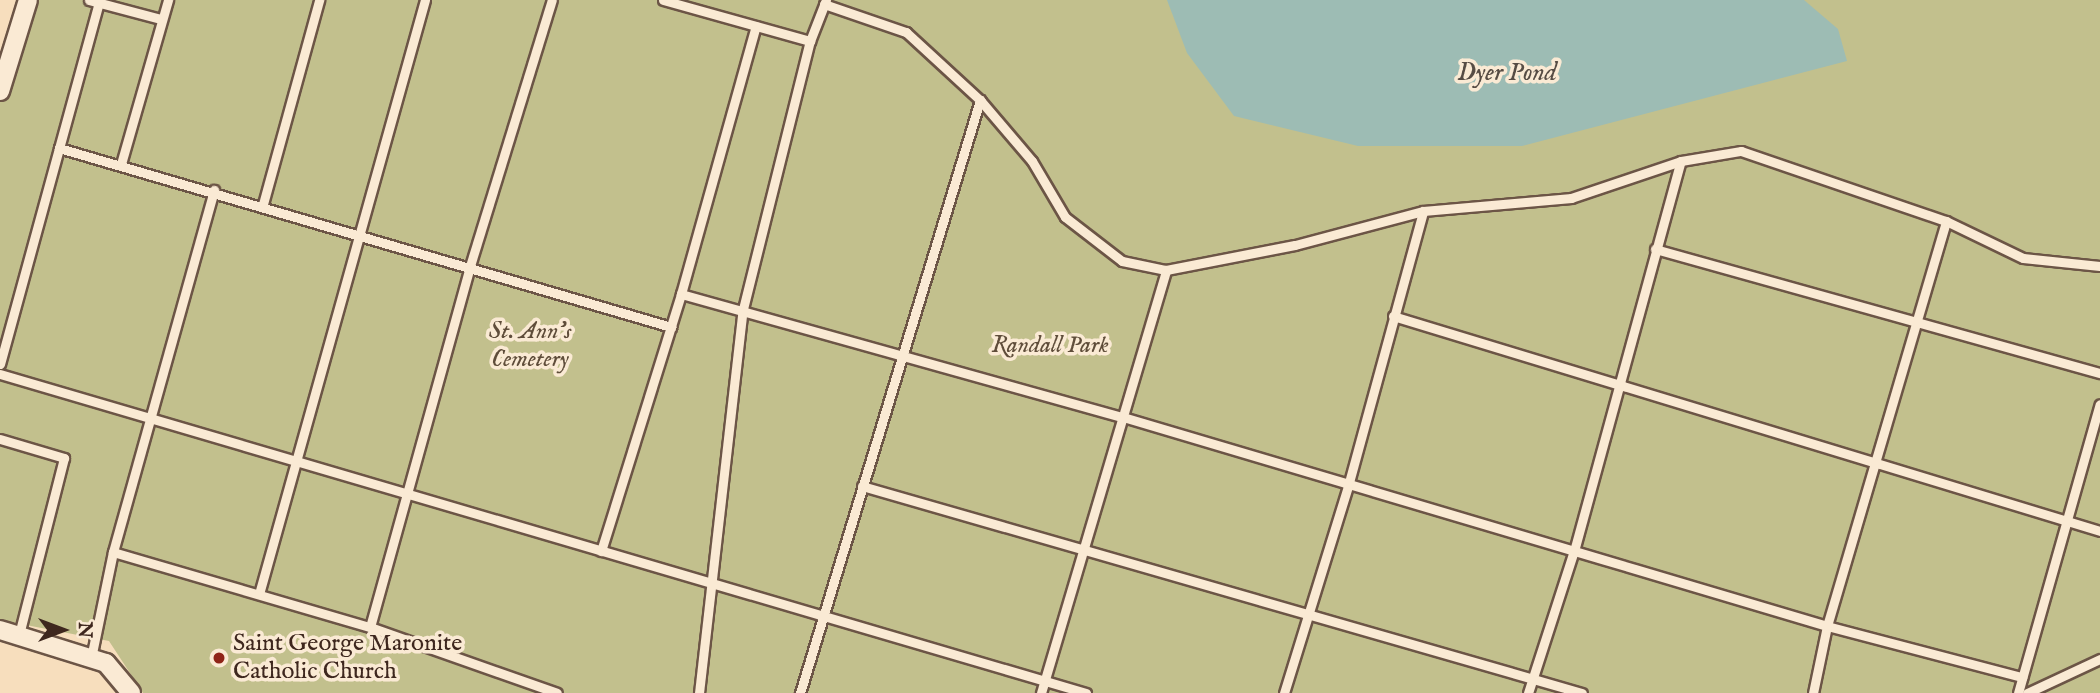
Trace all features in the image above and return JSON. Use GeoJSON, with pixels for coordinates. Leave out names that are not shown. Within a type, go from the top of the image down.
{"type":"FeatureCollection","features":[{"type":"Feature","properties":{"kind":"street"},"geometry":{"type":"LineString","coordinates":[[0,91],[27,0]]}},
{"type":"Feature","properties":{"kind":"street"},"geometry":{"type":"LineString","coordinates":[[0,630],[106,663],[131,693]]}},
{"type":"Feature","properties":{"kind":"lane"},"geometry":{"type":"LineString","coordinates":[[89,0],[162,19]]}},
{"type":"Feature","properties":{"kind":"lane"},"geometry":{"type":"LineString","coordinates":[[121,164],[168,0]]}},
{"type":"Feature","properties":{"kind":"lane"},"geometry":{"type":"LineString","coordinates":[[263,204],[319,0]]}},
{"type":"Feature","properties":{"kind":"lane"},"geometry":{"type":"LineString","coordinates":[[259,594],[425,0]]}},
{"type":"Feature","properties":{"kind":"lane"},"geometry":{"type":"LineString","coordinates":[[370,627],[470,266],[552,0]]}},
{"type":"Feature","properties":{"kind":"lane"},"geometry":{"type":"LineString","coordinates":[[663,0],[810,41]]}},
{"type":"Feature","properties":{"kind":"lane"},"geometry":{"type":"LineString","coordinates":[[0,364],[99,2]]}},
{"type":"Feature","properties":{"kind":"lane"},"geometry":{"type":"LineString","coordinates":[[699,693],[742,313],[810,41],[825,2],[906,32],[980,100],[1032,161],[1065,217],[1122,261],[1166,270],[1295,245],[1423,211],[1571,198],[1681,161],[1741,151],[1946,221],[2023,258],[2100,265]]}},
{"type":"Feature","properties":{"kind":"lane"},"geometry":{"type":"LineString","coordinates":[[601,551],[681,294],[755,26]]}},
{"type":"Feature","properties":{"kind":"lane"},"geometry":{"type":"LineString","coordinates":[[800,693],[980,100]]}},
{"type":"Feature","properties":{"kind":"lane"},"geometry":{"type":"LineString","coordinates":[[59,148],[263,204],[671,327]]}},
{"type":"Feature","properties":{"kind":"lane"},"geometry":{"type":"LineString","coordinates":[[1528,693],[1574,551],[1616,387],[1681,161]]}},
{"type":"Feature","properties":{"kind":"lane"},"geometry":{"type":"LineString","coordinates":[[91,657],[113,552],[214,190]]}},
{"type":"Feature","properties":{"kind":"lane"},"geometry":{"type":"LineString","coordinates":[[1284,693],[1348,485],[1423,211]]}},
{"type":"Feature","properties":{"kind":"lane"},"geometry":{"type":"LineString","coordinates":[[1813,693],[1827,626],[1946,221]]}},
{"type":"Feature","properties":{"kind":"lane"},"geometry":{"type":"LineString","coordinates":[[1655,249],[2100,373]]}},
{"type":"Feature","properties":{"kind":"lane"},"geometry":{"type":"LineString","coordinates":[[1041,693],[1166,270]]}},
{"type":"Feature","properties":{"kind":"lane"},"geometry":{"type":"LineString","coordinates":[[681,294],[1123,417],[1827,626],[2022,677]]}},
{"type":"Feature","properties":{"kind":"lane"},"geometry":{"type":"LineString","coordinates":[[1393,316],[1616,387],[2100,531]]}},
{"type":"Feature","properties":{"kind":"lane"},"geometry":{"type":"LineString","coordinates":[[0,374],[1086,693]]}},
{"type":"Feature","properties":{"kind":"lane"},"geometry":{"type":"LineString","coordinates":[[2018,693],[2100,404]]}},
{"type":"Feature","properties":{"kind":"lane"},"geometry":{"type":"LineString","coordinates":[[0,439],[64,458],[19,635]]}},
{"type":"Feature","properties":{"kind":"lane"},"geometry":{"type":"LineString","coordinates":[[862,486],[1582,693]]}},
{"type":"Feature","properties":{"kind":"lane"},"geometry":{"type":"LineString","coordinates":[[113,552],[370,627],[557,693]]}},
{"type":"Feature","properties":{"kind":"lane"},"geometry":{"type":"LineString","coordinates":[[2027,693],[2100,659]]}},
{"type":"Feature","properties":{"kind":"green space","name":"St. Ann's Cemetery"},"geometry":{"type":"Polygon","coordinates":[[[28,0],[2100,0],[2100,693],[143,693],[109,641],[0,620],[0,96],[28,0]]]}},
{"type":"Feature","properties":{"kind":"water","name":"Dyer Pond"},"geometry":{"type":"Polygon","coordinates":[[[1167,0],[1804,0],[1838,29],[1847,61],[1522,146],[1358,146],[1234,116],[1187,53],[1167,0]]]}},
{"type":"Feature","properties":{"kind":"place","name":"Saint George Maronite Catholic Church"},"geometry":{"type":"Point","coordinates":[219,658]}},
{"type":"Feature","properties":{"kind":"park label","name":"Randall Park"},"geometry":{"type":"Point","coordinates":[1050,346]}}]}
